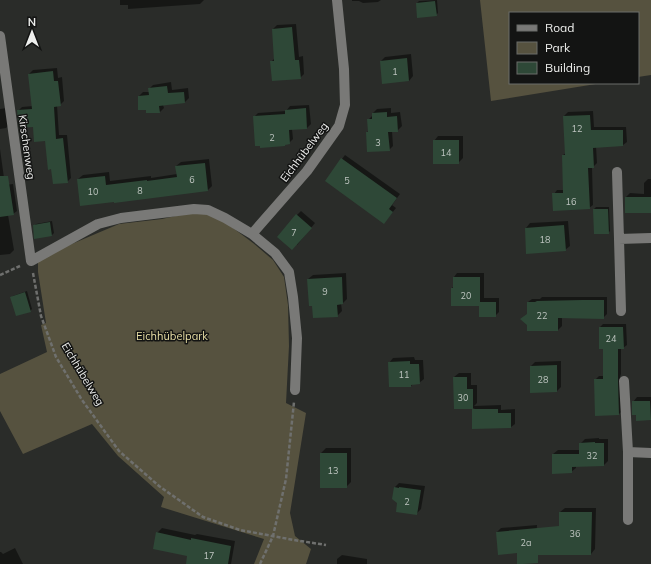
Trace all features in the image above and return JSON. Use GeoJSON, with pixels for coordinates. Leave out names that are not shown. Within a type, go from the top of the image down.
{"type":"FeatureCollection","features":[{"type":"Feature","properties":{"kind":"street","name":"Eichhübelweg"},"geometry":{"type":"LineString","coordinates":[[252,234],[307,171],[339,126],[346,105],[337,0]]}},
{"type":"Feature","properties":{"kind":"street","name":"Kirschenweg"},"geometry":{"type":"LineString","coordinates":[[0,36],[31,261]]}},
{"type":"Feature","properties":{"kind":"street"},"geometry":{"type":"LineString","coordinates":[[617,172],[621,311]]}},
{"type":"Feature","properties":{"kind":"street"},"geometry":{"type":"LineString","coordinates":[[31,261],[98,224],[121,218],[194,209],[208,210],[225,218],[252,234],[275,253],[289,272],[294,297],[297,338],[295,390]]}},
{"type":"Feature","properties":{"kind":"street"},"geometry":{"type":"LineString","coordinates":[[619,239],[651,238]]}},
{"type":"Feature","properties":{"kind":"street"},"geometry":{"type":"LineString","coordinates":[[624,381],[628,452],[628,520]]}},
{"type":"Feature","properties":{"kind":"street"},"geometry":{"type":"LineString","coordinates":[[628,452],[651,453]]}},
{"type":"Feature","properties":{"kind":"path"},"geometry":{"type":"LineString","coordinates":[[0,275],[31,261]]}},
{"type":"Feature","properties":{"kind":"path","name":"Eichhübelweg"},"geometry":{"type":"LineString","coordinates":[[31,261],[41,316],[56,357],[82,400],[119,451],[159,486],[203,517],[240,530],[326,545]]}},
{"type":"Feature","properties":{"kind":"path"},"geometry":{"type":"LineString","coordinates":[[260,564],[272,536],[286,479],[295,390]]}},
{"type":"Feature","properties":{"kind":"green space"},"geometry":{"type":"Polygon","coordinates":[[[480,0],[651,0],[651,75],[639,77],[639,12],[509,12],[509,84],[596,84],[491,101],[480,0]]]}},
{"type":"Feature","properties":{"kind":"green space","name":"Eichhübelpark"},"geometry":{"type":"Polygon","coordinates":[[[193,212],[210,214],[225,222],[273,260],[284,277],[288,305],[289,346],[286,403],[306,413],[290,513],[295,536],[311,549],[306,564],[254,564],[264,539],[161,507],[164,497],[118,456],[92,424],[23,454],[0,411],[0,374],[47,352],[41,325],[46,323],[38,272],[38,261],[60,249],[119,224],[162,219],[193,212]]]}},
{"type":"Feature","properties":{"kind":"building"},"geometry":{"type":"Polygon","coordinates":[[[435,1],[437,16],[417,18],[416,3],[435,1]]]}},
{"type":"Feature","properties":{"kind":"building"},"geometry":{"type":"Polygon","coordinates":[[[292,27],[295,60],[299,60],[301,79],[272,81],[270,61],[274,61],[272,29],[292,27]]]}},
{"type":"Feature","properties":{"kind":"building"},"geometry":{"type":"Polygon","coordinates":[[[407,58],[409,81],[382,84],[380,61],[407,58]]]}},
{"type":"Feature","properties":{"kind":"building"},"geometry":{"type":"Polygon","coordinates":[[[53,71],[54,81],[58,81],[61,106],[54,107],[56,139],[63,138],[68,183],[53,184],[51,169],[48,170],[45,141],[34,142],[33,127],[19,128],[17,110],[32,109],[28,74],[53,71]]]}},
{"type":"Feature","properties":{"kind":"building"},"geometry":{"type":"Polygon","coordinates":[[[167,86],[168,93],[184,92],[185,103],[159,106],[160,113],[146,113],[146,110],[138,110],[138,96],[149,95],[148,88],[167,86]]]}},
{"type":"Feature","properties":{"kind":"building"},"geometry":{"type":"Polygon","coordinates":[[[306,108],[307,129],[289,130],[290,144],[285,146],[260,148],[260,146],[255,146],[253,116],[285,114],[285,110],[306,108]]]}},
{"type":"Feature","properties":{"kind":"building"},"geometry":{"type":"Polygon","coordinates":[[[387,112],[387,117],[397,116],[398,132],[388,132],[390,151],[367,152],[367,119],[372,119],[372,113],[387,112]]]}},
{"type":"Feature","properties":{"kind":"building"},"geometry":{"type":"Polygon","coordinates":[[[590,115],[591,130],[623,130],[623,146],[593,148],[594,168],[588,168],[590,209],[553,211],[552,193],[563,193],[562,155],[565,155],[563,116],[590,115]]]}},
{"type":"Feature","properties":{"kind":"building"},"geometry":{"type":"Polygon","coordinates":[[[433,140],[459,140],[459,164],[433,164],[433,140]]]}},
{"type":"Feature","properties":{"kind":"building"},"geometry":{"type":"Polygon","coordinates":[[[341,158],[397,198],[389,209],[393,212],[384,224],[325,181],[341,158]]]}},
{"type":"Feature","properties":{"kind":"building"},"geometry":{"type":"Polygon","coordinates":[[[205,163],[208,191],[80,206],[77,179],[105,176],[106,185],[147,181],[177,177],[175,166],[205,163]]]}},
{"type":"Feature","properties":{"kind":"building"},"geometry":{"type":"Polygon","coordinates":[[[0,176],[8,176],[14,215],[0,217],[0,176]]]}},
{"type":"Feature","properties":{"kind":"building"},"geometry":{"type":"Polygon","coordinates":[[[625,197],[651,197],[651,213],[625,213],[625,197]]]}},
{"type":"Feature","properties":{"kind":"building"},"geometry":{"type":"Polygon","coordinates":[[[593,209],[608,209],[609,234],[594,234],[593,209]]]}},
{"type":"Feature","properties":{"kind":"building"},"geometry":{"type":"Polygon","coordinates":[[[296,214],[312,228],[292,250],[277,237],[296,214]]]}},
{"type":"Feature","properties":{"kind":"building"},"geometry":{"type":"Polygon","coordinates":[[[50,222],[52,236],[34,239],[33,225],[50,222]]]}},
{"type":"Feature","properties":{"kind":"building"},"geometry":{"type":"Polygon","coordinates":[[[564,225],[566,251],[526,254],[525,228],[564,225]]]}},
{"type":"Feature","properties":{"kind":"building"},"geometry":{"type":"Polygon","coordinates":[[[342,277],[343,304],[337,305],[338,317],[313,318],[312,306],[309,306],[307,279],[342,277]]]}},
{"type":"Feature","properties":{"kind":"building"},"geometry":{"type":"Polygon","coordinates":[[[453,277],[480,277],[480,302],[496,302],[496,317],[479,317],[479,306],[451,306],[451,288],[453,288],[453,277]]]}},
{"type":"Feature","properties":{"kind":"building"},"geometry":{"type":"Polygon","coordinates":[[[25,292],[31,312],[16,316],[10,297],[25,292]]]}},
{"type":"Feature","properties":{"kind":"building"},"geometry":{"type":"Polygon","coordinates":[[[604,300],[604,319],[558,318],[558,331],[527,331],[527,325],[520,319],[527,314],[527,302],[604,300]]]}},
{"type":"Feature","properties":{"kind":"building"},"geometry":{"type":"Polygon","coordinates":[[[599,327],[623,327],[624,349],[618,349],[619,415],[595,416],[594,379],[603,379],[603,349],[599,349],[599,327]]]}},
{"type":"Feature","properties":{"kind":"building"},"geometry":{"type":"Polygon","coordinates":[[[410,361],[410,364],[419,364],[420,384],[411,385],[411,387],[389,387],[388,362],[410,361]]]}},
{"type":"Feature","properties":{"kind":"building"},"geometry":{"type":"Polygon","coordinates":[[[557,365],[557,392],[530,393],[530,366],[557,365]]]}},
{"type":"Feature","properties":{"kind":"building"},"geometry":{"type":"Polygon","coordinates":[[[453,377],[467,377],[467,389],[473,389],[473,409],[454,409],[453,377]]]}},
{"type":"Feature","properties":{"kind":"building"},"geometry":{"type":"Polygon","coordinates":[[[632,401],[650,401],[651,420],[636,421],[636,415],[632,415],[632,401]]]}},
{"type":"Feature","properties":{"kind":"building"},"geometry":{"type":"Polygon","coordinates":[[[472,409],[498,409],[498,413],[511,413],[511,428],[472,429],[472,409]]]}},
{"type":"Feature","properties":{"kind":"building"},"geometry":{"type":"Polygon","coordinates":[[[579,443],[604,443],[604,466],[572,467],[572,473],[552,474],[552,454],[579,454],[579,443]]]}},
{"type":"Feature","properties":{"kind":"building"},"geometry":{"type":"Polygon","coordinates":[[[320,453],[347,453],[347,488],[320,488],[320,453]]]}},
{"type":"Feature","properties":{"kind":"building"},"geometry":{"type":"Polygon","coordinates":[[[394,487],[421,490],[417,515],[396,512],[397,503],[392,499],[394,487]]]}},
{"type":"Feature","properties":{"kind":"building"},"geometry":{"type":"Polygon","coordinates":[[[559,512],[592,512],[591,555],[538,555],[538,563],[517,564],[517,553],[498,555],[496,532],[559,526],[559,512]]]}},
{"type":"Feature","properties":{"kind":"building"},"geometry":{"type":"Polygon","coordinates":[[[156,532],[191,540],[191,538],[231,546],[228,564],[186,564],[187,556],[153,549],[156,532]]]}}]}
